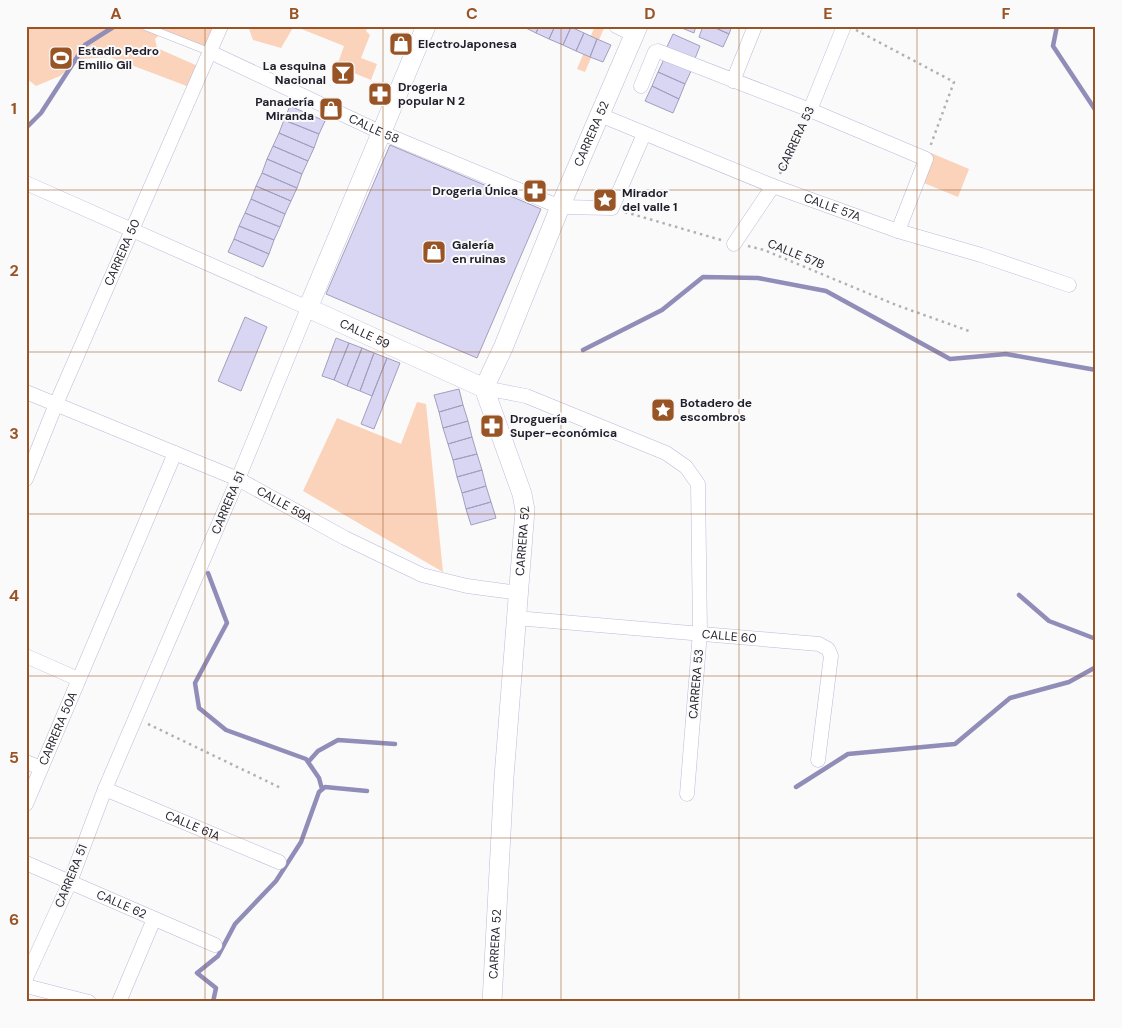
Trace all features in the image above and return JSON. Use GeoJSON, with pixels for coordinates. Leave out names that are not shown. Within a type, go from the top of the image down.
{"type":"FeatureCollection","features":[{"type":"Feature","properties":{"kind":"main road","name":"CARRERA 51"},"geometry":{"type":"LineString","coordinates":[[308,308],[380,132],[426,26]]}},
{"type":"Feature","properties":{"kind":"main road","name":"CARRERA 52"},"geometry":{"type":"LineString","coordinates":[[492,1002],[503,786],[525,510],[522,494],[484,388],[503,348],[560,207],[636,30]]}},
{"type":"Feature","properties":{"kind":"main road","name":"CALLE 59"},"geometry":{"type":"LineString","coordinates":[[308,308],[484,388]]}},
{"type":"Feature","properties":{"kind":"street","name":"CARRERA 50"},"geometry":{"type":"LineString","coordinates":[[26,479],[56,404],[221,26]]}},
{"type":"Feature","properties":{"kind":"street"},"geometry":{"type":"LineString","coordinates":[[616,26],[636,30]]}},
{"type":"Feature","properties":{"kind":"street"},"geometry":{"type":"LineString","coordinates":[[733,80],[754,26]]}},
{"type":"Feature","properties":{"kind":"street","name":"CARRERA 53"},"geometry":{"type":"LineString","coordinates":[[810,110],[844,26]]}},
{"type":"Feature","properties":{"kind":"street"},"geometry":{"type":"LineString","coordinates":[[641,86],[655,52],[658,51],[810,110],[926,159],[898,231]]}},
{"type":"Feature","properties":{"kind":"street","name":"CALLE 58"},"geometry":{"type":"LineString","coordinates":[[210,52],[380,132],[560,207],[612,208]]}},
{"type":"Feature","properties":{"kind":"street","name":"CALLE 57A"},"geometry":{"type":"LineString","coordinates":[[600,115],[774,186],[898,231],[981,255],[1069,285]]}},
{"type":"Feature","properties":{"kind":"street"},"geometry":{"type":"LineString","coordinates":[[612,208],[644,134]]}},
{"type":"Feature","properties":{"kind":"street","name":"CALLE 59"},"geometry":{"type":"LineString","coordinates":[[26,183],[308,308]]}},
{"type":"Feature","properties":{"kind":"street","name":"CARRERA 53"},"geometry":{"type":"LineString","coordinates":[[734,244],[774,186]]}},
{"type":"Feature","properties":{"kind":"street","name":"CARRERA 51"},"geometry":{"type":"LineString","coordinates":[[26,978],[70,882],[105,790],[238,479],[308,308]]}},
{"type":"Feature","properties":{"kind":"street","name":"CALLE 59"},"geometry":{"type":"LineString","coordinates":[[484,388],[526,396],[666,453],[686,467],[698,484]]}},
{"type":"Feature","properties":{"kind":"street","name":"CALLE 59A"},"geometry":{"type":"LineString","coordinates":[[26,392],[238,479],[345,538],[422,575],[467,586],[519,593]]}},
{"type":"Feature","properties":{"kind":"street","name":"CARRERA 50A"},"geometry":{"type":"LineString","coordinates":[[26,804],[175,453]]}},
{"type":"Feature","properties":{"kind":"street","name":"CARRERA 53"},"geometry":{"type":"LineString","coordinates":[[687,794],[700,632],[698,484]]}},
{"type":"Feature","properties":{"kind":"street","name":"CALLE 60"},"geometry":{"type":"LineString","coordinates":[[516,618],[700,632],[819,644],[828,649],[831,656],[818,760]]}},
{"type":"Feature","properties":{"kind":"street"},"geometry":{"type":"LineString","coordinates":[[26,656],[78,679]]}},
{"type":"Feature","properties":{"kind":"street"},"geometry":{"type":"LineString","coordinates":[[26,762],[41,768]]}},
{"type":"Feature","properties":{"kind":"street","name":"CALLE 61A"},"geometry":{"type":"LineString","coordinates":[[105,790],[279,862]]}},
{"type":"Feature","properties":{"kind":"street","name":"CALLE 62"},"geometry":{"type":"LineString","coordinates":[[26,863],[215,945]]}},
{"type":"Feature","properties":{"kind":"street"},"geometry":{"type":"LineString","coordinates":[[119,1002],[154,918]]}},
{"type":"Feature","properties":{"kind":"street"},"geometry":{"type":"LineString","coordinates":[[26,986],[89,1002]]}},
{"type":"Feature","properties":{"kind":"lane","name":"CALLE 58"},"geometry":{"type":"LineString","coordinates":[[144,26],[210,52]]}},
{"type":"Feature","properties":{"kind":"path"},"geometry":{"type":"LineString","coordinates":[[848,26],[954,82],[926,159]]}},
{"type":"Feature","properties":{"kind":"path","name":"CARRERA 53"},"geometry":{"type":"LineString","coordinates":[[774,186],[810,110]]}},
{"type":"Feature","properties":{"kind":"path","name":"CALLE 57B"},"geometry":{"type":"LineString","coordinates":[[612,208],[734,244],[764,250],[896,305],[970,331]]}},
{"type":"Feature","properties":{"kind":"path"},"geometry":{"type":"LineString","coordinates":[[136,718],[281,788]]}},
{"type":"Feature","properties":{"kind":"shaded area","name":"Estadio Pedro Emilio Gil"},"geometry":{"type":"Polygon","coordinates":[[[26,26],[218,26],[207,54],[160,34],[155,39],[157,48],[200,67],[192,88],[110,57],[81,59],[60,76],[36,86],[26,78],[26,26]]]}},
{"type":"Feature","properties":{"kind":"shaded area"},"geometry":{"type":"Polygon","coordinates":[[[248,26],[294,26],[281,48],[253,40],[248,26]]]}},
{"type":"Feature","properties":{"kind":"shaded area"},"geometry":{"type":"Polygon","coordinates":[[[294,26],[368,26],[366,31],[370,35],[361,58],[377,64],[371,80],[337,66],[344,46],[294,26]]]}},
{"type":"Feature","properties":{"kind":"shaded area"},"geometry":{"type":"Polygon","coordinates":[[[595,26],[605,26],[585,72],[577,69],[595,26]]]}},
{"type":"Feature","properties":{"kind":"shaded area"},"geometry":{"type":"Polygon","coordinates":[[[931,153],[969,169],[958,197],[919,181],[931,153]]]}},
{"type":"Feature","properties":{"kind":"shaded area"},"geometry":{"type":"Polygon","coordinates":[[[417,402],[426,404],[443,572],[303,491],[337,418],[401,444],[417,402]]]}},
{"type":"Feature","properties":{"kind":"building"},"geometry":{"type":"Polygon","coordinates":[[[522,26],[539,26],[536,33],[522,26]]]}},
{"type":"Feature","properties":{"kind":"building"},"geometry":{"type":"Polygon","coordinates":[[[539,26],[555,26],[549,39],[536,33],[539,26]]]}},
{"type":"Feature","properties":{"kind":"building"},"geometry":{"type":"Polygon","coordinates":[[[555,26],[571,27],[563,45],[549,39],[555,26]]]}},
{"type":"Feature","properties":{"kind":"building"},"geometry":{"type":"Polygon","coordinates":[[[677,26],[696,26],[694,33],[677,26]]]}},
{"type":"Feature","properties":{"kind":"building"},"geometry":{"type":"Polygon","coordinates":[[[703,26],[711,26],[729,34],[723,47],[699,37],[703,26]]]}},
{"type":"Feature","properties":{"kind":"building"},"geometry":{"type":"Polygon","coordinates":[[[711,26],[732,26],[729,34],[711,26]]]}},
{"type":"Feature","properties":{"kind":"building"},"geometry":{"type":"Polygon","coordinates":[[[571,27],[584,33],[576,51],[563,45],[571,27]]]}},
{"type":"Feature","properties":{"kind":"building"},"geometry":{"type":"Polygon","coordinates":[[[584,33],[597,39],[590,57],[576,51],[584,33]]]}},
{"type":"Feature","properties":{"kind":"building"},"geometry":{"type":"Polygon","coordinates":[[[673,34],[700,46],[694,61],[666,49],[673,34]]]}},
{"type":"Feature","properties":{"kind":"building"},"geometry":{"type":"Polygon","coordinates":[[[597,39],[611,45],[603,62],[590,57],[597,39]]]}},
{"type":"Feature","properties":{"kind":"building"},"geometry":{"type":"Polygon","coordinates":[[[665,57],[692,69],[685,84],[658,72],[665,57]]]}},
{"type":"Feature","properties":{"kind":"building"},"geometry":{"type":"Polygon","coordinates":[[[658,72],[685,84],[679,99],[652,86],[658,72]]]}},
{"type":"Feature","properties":{"kind":"building"},"geometry":{"type":"Polygon","coordinates":[[[652,86],[679,99],[673,113],[645,101],[652,86]]]}},
{"type":"Feature","properties":{"kind":"building"},"geometry":{"type":"Polygon","coordinates":[[[290,106],[325,121],[319,134],[284,120],[290,106]]]}},
{"type":"Feature","properties":{"kind":"building"},"geometry":{"type":"Polygon","coordinates":[[[284,120],[319,134],[314,148],[279,133],[284,120]]]}},
{"type":"Feature","properties":{"kind":"building"},"geometry":{"type":"Polygon","coordinates":[[[279,133],[314,148],[308,161],[273,146],[279,133]]]}},
{"type":"Feature","properties":{"kind":"building","name":"Galería en ruinas"},"geometry":{"type":"Polygon","coordinates":[[[390,145],[541,209],[477,358],[326,294],[390,145]]]}},
{"type":"Feature","properties":{"kind":"building"},"geometry":{"type":"Polygon","coordinates":[[[273,146],[308,161],[302,174],[267,159],[273,146]]]}},
{"type":"Feature","properties":{"kind":"building"},"geometry":{"type":"Polygon","coordinates":[[[267,159],[302,174],[297,188],[262,173],[267,159]]]}},
{"type":"Feature","properties":{"kind":"building"},"geometry":{"type":"Polygon","coordinates":[[[262,173],[297,188],[291,201],[256,186],[262,173]]]}},
{"type":"Feature","properties":{"kind":"building"},"geometry":{"type":"Polygon","coordinates":[[[256,186],[291,201],[285,214],[251,199],[256,186]]]}},
{"type":"Feature","properties":{"kind":"building"},"geometry":{"type":"Polygon","coordinates":[[[251,199],[285,214],[280,227],[245,213],[251,199]]]}},
{"type":"Feature","properties":{"kind":"building"},"geometry":{"type":"Polygon","coordinates":[[[245,213],[280,227],[274,240],[239,226],[245,213]]]}},
{"type":"Feature","properties":{"kind":"building"},"geometry":{"type":"Polygon","coordinates":[[[239,226],[274,240],[269,254],[234,239],[239,226]]]}},
{"type":"Feature","properties":{"kind":"building"},"geometry":{"type":"Polygon","coordinates":[[[234,239],[269,254],[263,267],[228,252],[234,239]]]}},
{"type":"Feature","properties":{"kind":"building"},"geometry":{"type":"Polygon","coordinates":[[[245,317],[267,327],[241,391],[218,381],[245,317]]]}},
{"type":"Feature","properties":{"kind":"building"},"geometry":{"type":"Polygon","coordinates":[[[336,338],[349,343],[334,380],[322,376],[336,338]]]}},
{"type":"Feature","properties":{"kind":"building"},"geometry":{"type":"Polygon","coordinates":[[[349,343],[362,348],[347,386],[334,380],[349,343]]]}},
{"type":"Feature","properties":{"kind":"building"},"geometry":{"type":"Polygon","coordinates":[[[362,348],[374,353],[360,391],[347,386],[362,348]]]}},
{"type":"Feature","properties":{"kind":"building"},"geometry":{"type":"Polygon","coordinates":[[[374,353],[387,358],[372,396],[360,391],[374,353]]]}},
{"type":"Feature","properties":{"kind":"building"},"geometry":{"type":"Polygon","coordinates":[[[387,358],[400,363],[374,429],[361,424],[387,358]]]}},
{"type":"Feature","properties":{"kind":"building"},"geometry":{"type":"Polygon","coordinates":[[[459,389],[463,405],[439,412],[434,395],[459,389]]]}},
{"type":"Feature","properties":{"kind":"building"},"geometry":{"type":"Polygon","coordinates":[[[463,405],[468,421],[443,428],[439,412],[463,405]]]}},
{"type":"Feature","properties":{"kind":"building"},"geometry":{"type":"Polygon","coordinates":[[[468,421],[472,437],[448,444],[443,428],[468,421]]]}},
{"type":"Feature","properties":{"kind":"building"},"geometry":{"type":"Polygon","coordinates":[[[472,437],[477,454],[453,460],[448,444],[472,437]]]}},
{"type":"Feature","properties":{"kind":"building"},"geometry":{"type":"Polygon","coordinates":[[[477,454],[482,470],[457,477],[453,460],[477,454]]]}},
{"type":"Feature","properties":{"kind":"building"},"geometry":{"type":"Polygon","coordinates":[[[482,470],[486,486],[462,493],[457,477],[482,470]]]}},
{"type":"Feature","properties":{"kind":"building"},"geometry":{"type":"Polygon","coordinates":[[[486,486],[491,502],[466,509],[462,493],[486,486]]]}},
{"type":"Feature","properties":{"kind":"building"},"geometry":{"type":"Polygon","coordinates":[[[491,502],[496,518],[471,525],[466,509],[491,502]]]}},
{"type":"Feature","properties":{"kind":"waterway"},"geometry":{"type":"LineString","coordinates":[[26,128],[41,113],[85,45],[115,26]]}},
{"type":"Feature","properties":{"kind":"waterway"},"geometry":{"type":"LineString","coordinates":[[1057,26],[1053,46],[1096,111]]}},
{"type":"Feature","properties":{"kind":"waterway"},"geometry":{"type":"LineString","coordinates":[[583,350],[662,310],[703,277],[758,278],[826,291],[950,359],[1006,354],[1096,370]]}},
{"type":"Feature","properties":{"kind":"waterway"},"geometry":{"type":"LineString","coordinates":[[208,573],[227,623],[195,683],[199,708],[226,730],[306,759],[319,778],[322,789]]}},
{"type":"Feature","properties":{"kind":"waterway"},"geometry":{"type":"LineString","coordinates":[[1019,595],[1049,621],[1096,639]]}},
{"type":"Feature","properties":{"kind":"waterway"},"geometry":{"type":"LineString","coordinates":[[796,787],[848,754],[955,744],[1010,698],[1069,682],[1096,667]]}},
{"type":"Feature","properties":{"kind":"waterway"},"geometry":{"type":"LineString","coordinates":[[309,761],[318,751],[338,740],[395,744]]}},
{"type":"Feature","properties":{"kind":"waterway"},"geometry":{"type":"LineString","coordinates":[[213,1002],[216,988],[197,973],[218,956],[235,924],[276,881],[301,842],[319,792],[325,787],[367,791]]}},
{"type":"Feature","properties":{"kind":"place","name":"ElectroJaponesa"},"geometry":{"type":"Point","coordinates":[401,44]}},
{"type":"Feature","properties":{"kind":"place","name":"Estadio Pedro Emilio Gil"},"geometry":{"type":"Point","coordinates":[61,58]}},
{"type":"Feature","properties":{"kind":"place","name":"La esquina Nacional"},"geometry":{"type":"Point","coordinates":[343,73]}},
{"type":"Feature","properties":{"kind":"place","name":"Drogeria popular N 2"},"geometry":{"type":"Point","coordinates":[380,94]}},
{"type":"Feature","properties":{"kind":"place","name":"Panadería Miranda"},"geometry":{"type":"Point","coordinates":[331,109]}},
{"type":"Feature","properties":{"kind":"place","name":"Drogeria Única"},"geometry":{"type":"Point","coordinates":[535,191]}},
{"type":"Feature","properties":{"kind":"place","name":"Mirador del valle 1"},"geometry":{"type":"Point","coordinates":[605,200]}},
{"type":"Feature","properties":{"kind":"place","name":"Galería en ruinas"},"geometry":{"type":"Point","coordinates":[434,252]}},
{"type":"Feature","properties":{"kind":"place","name":"Botadero de escombros"},"geometry":{"type":"Point","coordinates":[663,410]}},
{"type":"Feature","properties":{"kind":"place","name":"Droguería Super-económica"},"geometry":{"type":"Point","coordinates":[492,426]}}]}
